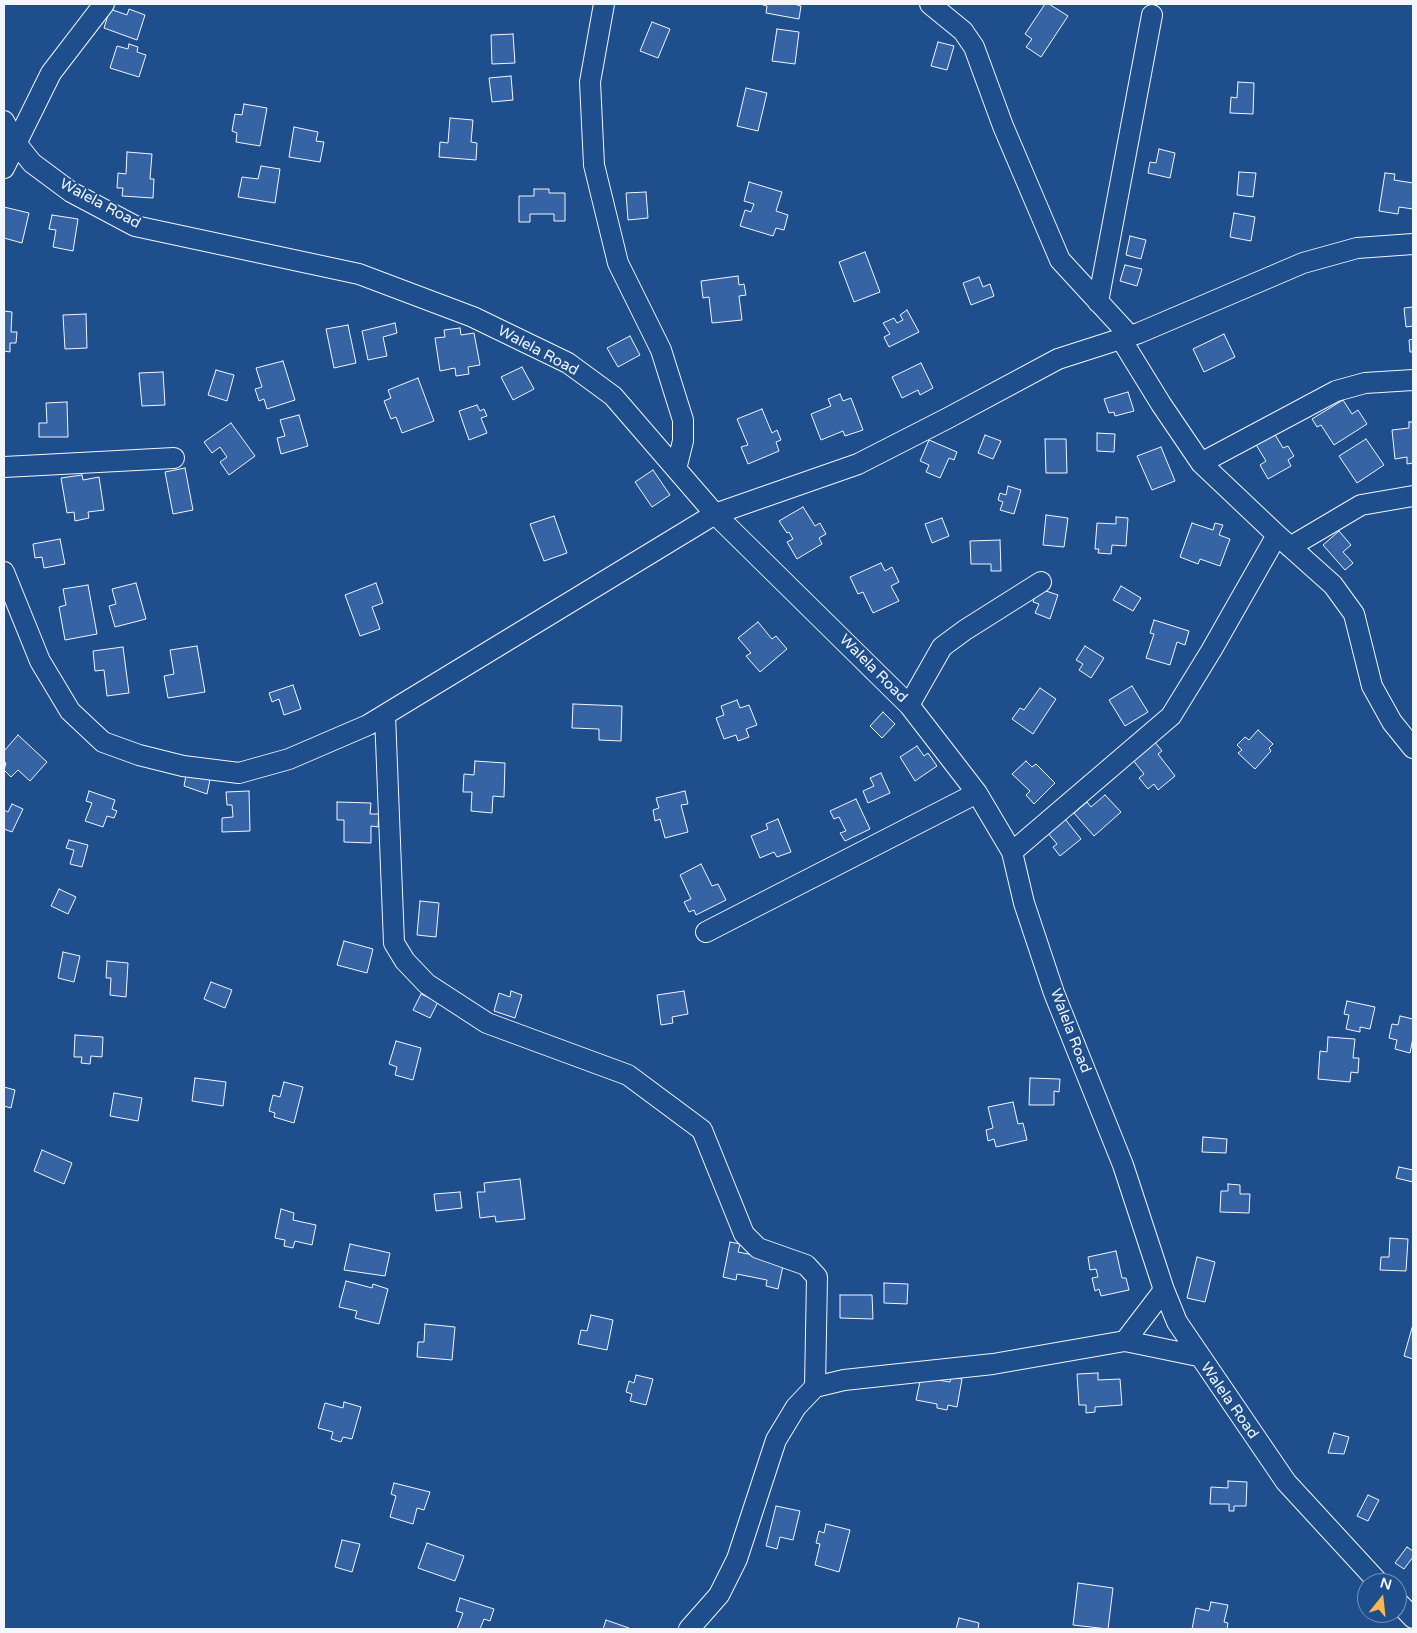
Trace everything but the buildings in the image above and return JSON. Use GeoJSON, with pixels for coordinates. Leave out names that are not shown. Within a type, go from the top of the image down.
{"type":"FeatureCollection","features":[{"type":"Feature","properties":{"kind":"street"},"geometry":{"type":"LineString","coordinates":[[4,168],[51,73],[104,4]]}},
{"type":"Feature","properties":{"kind":"street"},"geometry":{"type":"LineString","coordinates":[[604,4],[590,82],[594,165],[618,263],[661,350],[683,420],[683,441],[676,469]]}},
{"type":"Feature","properties":{"kind":"street"},"geometry":{"type":"LineString","coordinates":[[930,4],[963,31],[974,47],[1003,126],[1060,260],[1098,302],[1126,337],[1161,404],[1202,463],[1283,541],[1333,585],[1354,614],[1372,686],[1392,722],[1413,748]]}},
{"type":"Feature","properties":{"kind":"street"},"geometry":{"type":"LineString","coordinates":[[1098,302],[1152,15]]}},
{"type":"Feature","properties":{"kind":"street","name":"Walela Road"},"geometry":{"type":"LineString","coordinates":[[4,121],[16,143],[32,163],[71,192],[135,226],[360,274],[473,317],[568,363],[613,396],[715,514],[909,705],[977,793],[1012,852],[1024,904],[1051,984],[1123,1165],[1164,1290],[1177,1322],[1198,1356],[1286,1482],[1371,1573]]}},
{"type":"Feature","properties":{"kind":"street"},"geometry":{"type":"LineString","coordinates":[[4,572],[40,661],[70,712],[103,742],[139,755],[183,766],[239,773],[289,759],[368,725],[715,514],[858,464],[1058,359],[1126,337],[1303,263],[1357,248],[1413,244]]}},
{"type":"Feature","properties":{"kind":"street"},"geometry":{"type":"LineString","coordinates":[[1202,463],[1336,391],[1366,383],[1413,380]]}},
{"type":"Feature","properties":{"kind":"street"},"geometry":{"type":"LineString","coordinates":[[4,467],[174,458]]}},
{"type":"Feature","properties":{"kind":"street"},"geometry":{"type":"LineString","coordinates":[[1012,852],[1171,716],[1283,541],[1361,505],[1413,496]]}},
{"type":"Feature","properties":{"kind":"street"},"geometry":{"type":"LineString","coordinates":[[909,705],[942,647],[965,630],[1041,582]]}},
{"type":"Feature","properties":{"kind":"street"},"geometry":{"type":"LineString","coordinates":[[385,715],[394,942],[404,961],[427,984],[488,1023],[628,1075],[702,1130],[744,1234],[758,1248],[806,1265],[817,1277],[815,1388]]}},
{"type":"Feature","properties":{"kind":"street"},"geometry":{"type":"LineString","coordinates":[[706,932],[977,793]]}},
{"type":"Feature","properties":{"kind":"street"},"geometry":{"type":"LineString","coordinates":[[1126,1342],[1164,1290]]}},
{"type":"Feature","properties":{"kind":"street"},"geometry":{"type":"LineString","coordinates":[[689,1629],[718,1595],[737,1559],[776,1440],[796,1407],[815,1388],[844,1380],[992,1364],[1126,1342],[1198,1356]]}}]}
